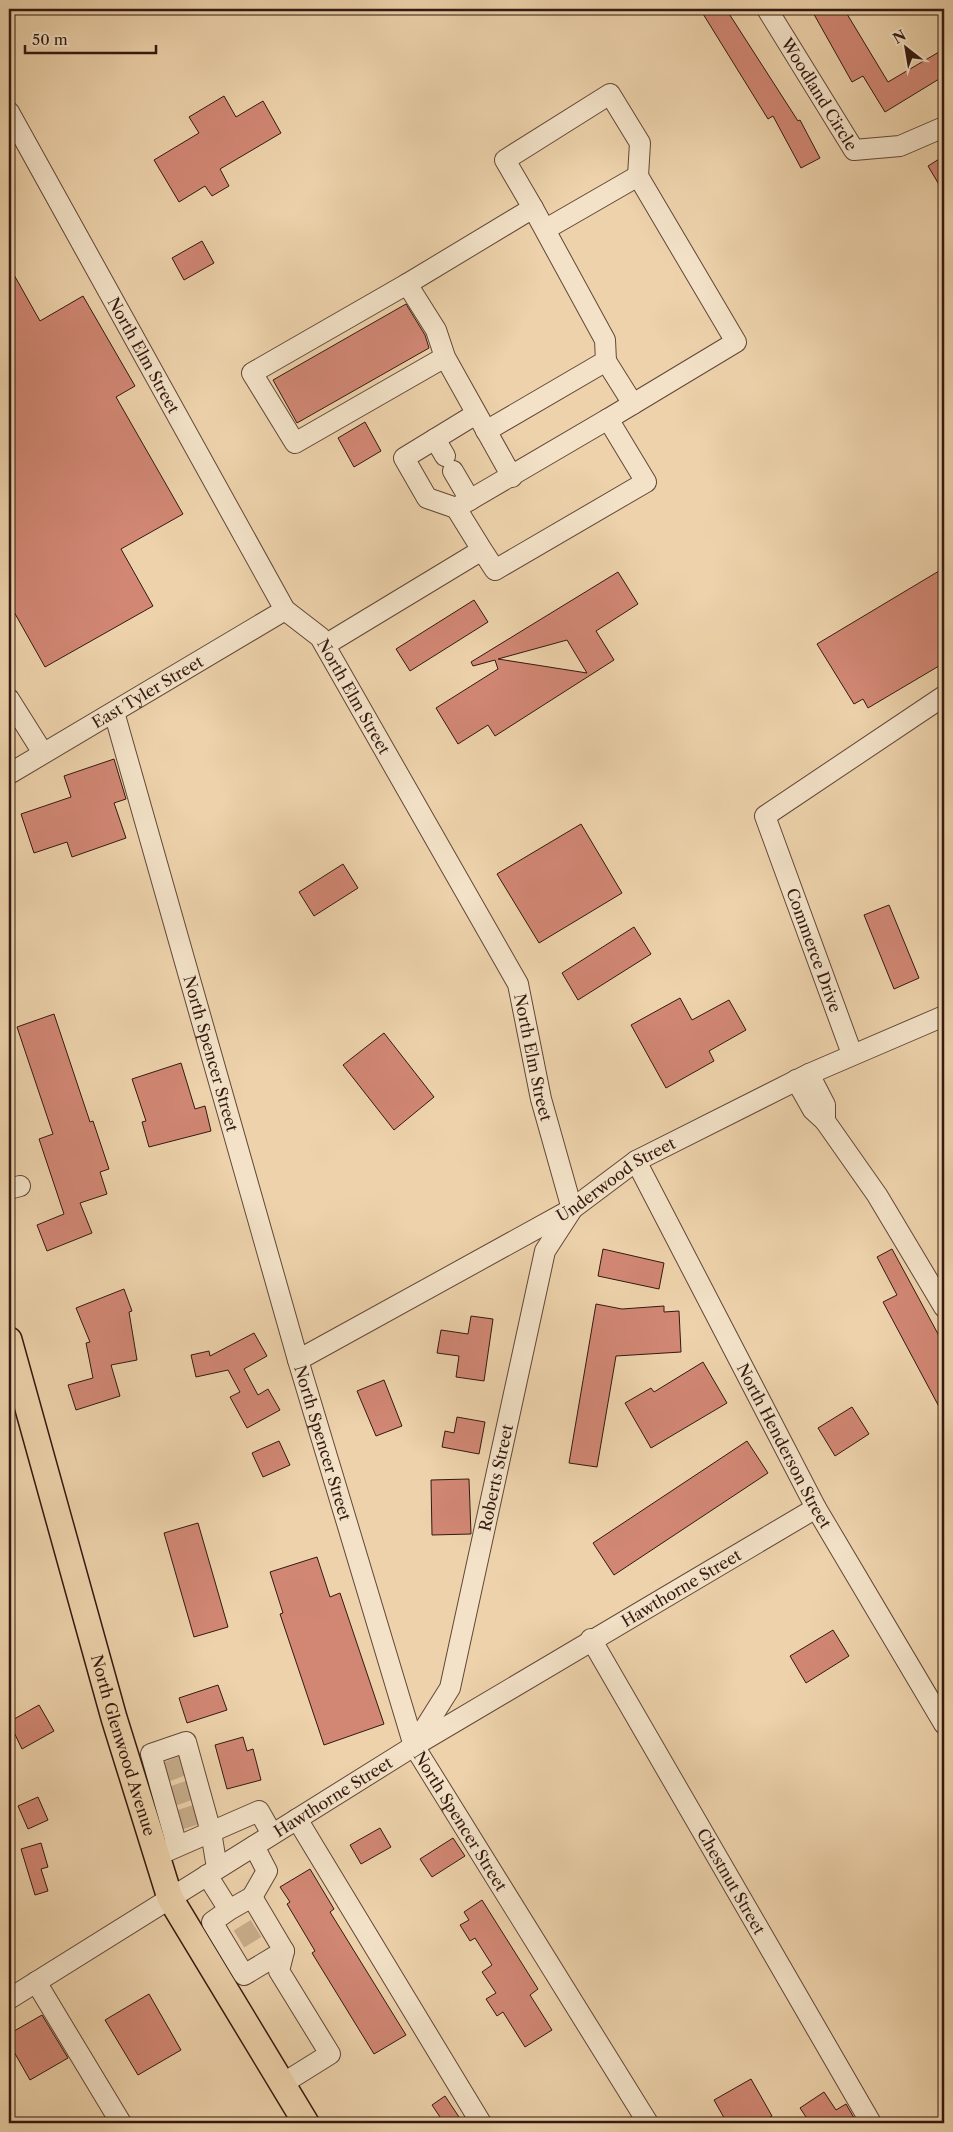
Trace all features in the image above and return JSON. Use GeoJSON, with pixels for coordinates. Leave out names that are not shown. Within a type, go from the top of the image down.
{"type":"FeatureCollection","features":[{"type":"Feature","properties":{"kind":"main road","name":"North Glenwood Avenue"},"geometry":{"type":"LineString","coordinates":[[9,1340],[114,1718],[151,1770],[167,1851],[170,1898],[222,1950],[282,2084],[306,2123]]}},
{"type":"Feature","properties":{"kind":"street","name":"Woodland Circle"},"geometry":{"type":"LineString","coordinates":[[767,9],[854,150],[900,146],[944,128]]}},
{"type":"Feature","properties":{"kind":"street"},"geometry":{"type":"LineString","coordinates":[[606,361],[481,423],[444,455],[404,458],[427,498],[463,504],[512,477],[736,342],[638,176],[640,144],[610,94],[505,160],[546,229],[605,340],[606,361],[633,404]]}},
{"type":"Feature","properties":{"kind":"street","name":"North Elm Street"},"geometry":{"type":"LineString","coordinates":[[9,112],[286,610],[320,637],[325,645],[518,984],[542,1099],[572,1209]]}},
{"type":"Feature","properties":{"kind":"street"},"geometry":{"type":"LineString","coordinates":[[546,229],[638,176]]}},
{"type":"Feature","properties":{"kind":"street"},"geometry":{"type":"LineString","coordinates":[[445,357],[295,443],[252,373],[407,284],[533,208]]}},
{"type":"Feature","properties":{"kind":"street"},"geometry":{"type":"LineString","coordinates":[[407,284],[436,330],[445,357],[512,477]]}},
{"type":"Feature","properties":{"kind":"street"},"geometry":{"type":"LineString","coordinates":[[444,455],[482,550],[495,570],[646,482],[608,419]]}},
{"type":"Feature","properties":{"kind":"street"},"geometry":{"type":"LineString","coordinates":[[325,645],[482,550]]}},
{"type":"Feature","properties":{"kind":"street","name":"East Tyler Street"},"geometry":{"type":"LineString","coordinates":[[9,774],[286,610]]}},
{"type":"Feature","properties":{"kind":"street","name":"Commerce Drive"},"geometry":{"type":"LineString","coordinates":[[852,1054],[765,816],[944,696]]}},
{"type":"Feature","properties":{"kind":"street"},"geometry":{"type":"LineString","coordinates":[[9,699],[43,753]]}},
{"type":"Feature","properties":{"kind":"street","name":"North Spencer Street"},"geometry":{"type":"LineString","coordinates":[[114,712],[298,1360],[414,1746],[648,2123]]}},
{"type":"Feature","properties":{"kind":"street","name":"Underwood Street"},"geometry":{"type":"LineString","coordinates":[[298,1360],[572,1209],[636,1161],[802,1077],[944,1016]]}},
{"type":"Feature","properties":{"kind":"street"},"geometry":{"type":"LineString","coordinates":[[802,1077],[824,1105],[825,1121],[877,1195],[944,1307]]}},
{"type":"Feature","properties":{"kind":"street","name":"North Henderson Street"},"geometry":{"type":"LineString","coordinates":[[636,1161],[816,1508],[944,1724]]}},
{"type":"Feature","properties":{"kind":"street","name":"Roberts Street"},"geometry":{"type":"LineString","coordinates":[[414,1746],[450,1688],[545,1251],[572,1209]]}},
{"type":"Feature","properties":{"kind":"street","name":"Hawthorne Street"},"geometry":{"type":"LineString","coordinates":[[9,1999],[414,1746],[816,1508]]}},
{"type":"Feature","properties":{"kind":"street","name":"Chestnut Street"},"geometry":{"type":"LineString","coordinates":[[591,1640],[871,2123]]}},
{"type":"Feature","properties":{"kind":"street"},"geometry":{"type":"LineString","coordinates":[[167,1851],[175,1822],[168,1797],[151,1770],[151,1754],[186,1742],[196,1788],[211,1832],[212,1872],[230,1910]]}},
{"type":"Feature","properties":{"kind":"street"},"geometry":{"type":"LineString","coordinates":[[167,1851],[259,1811],[272,1834]]}},
{"type":"Feature","properties":{"kind":"street"},"geometry":{"type":"LineString","coordinates":[[297,1819],[481,2123]]}},
{"type":"Feature","properties":{"kind":"street"},"geometry":{"type":"LineString","coordinates":[[254,1846],[267,1871],[252,1897],[212,1922],[222,1950],[244,1975],[284,1951]]}},
{"type":"Feature","properties":{"kind":"street"},"geometry":{"type":"LineString","coordinates":[[252,1897],[263,1924],[284,1951]]}},
{"type":"Feature","properties":{"kind":"street"},"geometry":{"type":"LineString","coordinates":[[282,2084],[330,2054],[279,1971],[284,1951]]}},
{"type":"Feature","properties":{"kind":"street"},"geometry":{"type":"LineString","coordinates":[[36,1982],[121,2123]]}},
{"type":"Feature","properties":{"kind":"building"},"geometry":{"type":"Polygon","coordinates":[[[700,9],[726,9],[798,121],[800,120],[820,158],[801,168],[773,116],[768,119],[700,9]]]}},
{"type":"Feature","properties":{"kind":"building"},"geometry":{"type":"Polygon","coordinates":[[[811,9],[844,9],[888,82],[944,49],[944,76],[885,112],[863,76],[852,82],[811,9]]]}},
{"type":"Feature","properties":{"kind":"building"},"geometry":{"type":"Polygon","coordinates":[[[224,96],[236,117],[263,101],[281,133],[220,169],[229,186],[212,196],[205,186],[179,202],[154,160],[199,133],[189,117],[224,96]]]}},
{"type":"Feature","properties":{"kind":"building"},"geometry":{"type":"Polygon","coordinates":[[[944,156],[944,193],[928,166],[944,156]]]}},
{"type":"Feature","properties":{"kind":"building"},"geometry":{"type":"Polygon","coordinates":[[[202,241],[214,263],[184,280],[172,258],[202,241]]]}},
{"type":"Feature","properties":{"kind":"building"},"geometry":{"type":"Polygon","coordinates":[[[9,266],[40,321],[83,296],[135,386],[116,397],[183,514],[121,549],[153,606],[45,667],[9,603],[9,266]]]}},
{"type":"Feature","properties":{"kind":"building"},"geometry":{"type":"Polygon","coordinates":[[[406,304],[425,335],[429,348],[297,423],[273,380],[406,304]]]}},
{"type":"Feature","properties":{"kind":"building"},"geometry":{"type":"Polygon","coordinates":[[[365,422],[381,451],[354,467],[338,438],[365,422]]]}},
{"type":"Feature","properties":{"kind":"building"},"geometry":{"type":"Polygon","coordinates":[[[944,568],[944,663],[868,708],[863,699],[854,704],[817,644],[944,568]]]}},
{"type":"Feature","properties":{"kind":"building"},"geometry":{"type":"Polygon","coordinates":[[[618,572],[638,604],[596,631],[614,660],[495,736],[488,725],[458,744],[436,708],[498,669],[495,660],[473,666],[471,662],[618,572]],[[567,640],[498,659],[587,673],[567,640]]]}},
{"type":"Feature","properties":{"kind":"building"},"geometry":{"type":"Polygon","coordinates":[[[474,600],[488,622],[410,671],[396,649],[474,600]]]}},
{"type":"Feature","properties":{"kind":"building"},"geometry":{"type":"Polygon","coordinates":[[[114,759],[126,799],[114,803],[126,838],[72,857],[67,842],[34,853],[21,814],[71,797],[64,776],[114,759]]]}},
{"type":"Feature","properties":{"kind":"building"},"geometry":{"type":"Polygon","coordinates":[[[581,824],[622,893],[539,943],[497,874],[581,824]]]}},
{"type":"Feature","properties":{"kind":"building"},"geometry":{"type":"Polygon","coordinates":[[[343,864],[358,888],[314,916],[299,892],[343,864]]]}},
{"type":"Feature","properties":{"kind":"building"},"geometry":{"type":"Polygon","coordinates":[[[889,905],[919,978],[894,989],[864,915],[889,905]]]}},
{"type":"Feature","properties":{"kind":"building"},"geometry":{"type":"Polygon","coordinates":[[[634,927],[651,954],[578,1000],[562,973],[634,927]]]}},
{"type":"Feature","properties":{"kind":"building"},"geometry":{"type":"Polygon","coordinates":[[[680,998],[692,1020],[729,1000],[746,1030],[709,1051],[714,1061],[666,1088],[631,1025],[680,998]]]}},
{"type":"Feature","properties":{"kind":"building"},"geometry":{"type":"Polygon","coordinates":[[[54,1014],[90,1122],[93,1121],[109,1169],[100,1172],[107,1194],[80,1203],[92,1233],[47,1251],[37,1225],[64,1214],[39,1139],[53,1134],[17,1027],[54,1014]]]}},
{"type":"Feature","properties":{"kind":"building"},"geometry":{"type":"Polygon","coordinates":[[[384,1033],[434,1097],[394,1130],[343,1065],[384,1033]]]}},
{"type":"Feature","properties":{"kind":"building"},"geometry":{"type":"Polygon","coordinates":[[[181,1063],[195,1109],[205,1106],[211,1131],[149,1147],[142,1122],[146,1121],[132,1079],[181,1063]]]}},
{"type":"Feature","properties":{"kind":"building"},"geometry":{"type":"Polygon","coordinates":[[[603,1249],[664,1263],[659,1289],[598,1276],[603,1249]]]}},
{"type":"Feature","properties":{"kind":"building"},"geometry":{"type":"Polygon","coordinates":[[[892,1249],[944,1345],[944,1416],[883,1302],[897,1295],[877,1257],[892,1249]]]}},
{"type":"Feature","properties":{"kind":"building"},"geometry":{"type":"Polygon","coordinates":[[[124,1289],[132,1311],[129,1312],[137,1360],[111,1365],[120,1396],[76,1410],[68,1385],[93,1378],[86,1343],[90,1342],[76,1308],[124,1289]]]}},
{"type":"Feature","properties":{"kind":"building"},"geometry":{"type":"Polygon","coordinates":[[[596,1304],[622,1309],[664,1306],[664,1312],[679,1311],[681,1352],[616,1356],[597,1467],[569,1463],[596,1304]]]}},
{"type":"Feature","properties":{"kind":"building"},"geometry":{"type":"Polygon","coordinates":[[[471,1316],[493,1319],[484,1381],[456,1377],[459,1356],[437,1353],[441,1330],[468,1334],[471,1316]]]}},
{"type":"Feature","properties":{"kind":"building"},"geometry":{"type":"Polygon","coordinates":[[[254,1333],[267,1356],[244,1369],[258,1395],[268,1389],[280,1410],[247,1428],[230,1397],[240,1392],[228,1370],[196,1377],[191,1355],[209,1351],[210,1356],[254,1333]]]}},
{"type":"Feature","properties":{"kind":"building"},"geometry":{"type":"Polygon","coordinates":[[[703,1362],[727,1403],[651,1448],[625,1403],[651,1388],[654,1392],[703,1362]]]}},
{"type":"Feature","properties":{"kind":"building"},"geometry":{"type":"Polygon","coordinates":[[[384,1380],[402,1426],[376,1436],[357,1391],[384,1380]]]}},
{"type":"Feature","properties":{"kind":"building"},"geometry":{"type":"Polygon","coordinates":[[[852,1407],[869,1434],[835,1456],[818,1428],[852,1407]]]}},
{"type":"Feature","properties":{"kind":"building"},"geometry":{"type":"Polygon","coordinates":[[[457,1417],[485,1422],[479,1454],[442,1447],[445,1431],[454,1433],[457,1417]]]}},
{"type":"Feature","properties":{"kind":"building"},"geometry":{"type":"Polygon","coordinates":[[[279,1441],[290,1465],[263,1477],[252,1453],[279,1441]]]}},
{"type":"Feature","properties":{"kind":"building"},"geometry":{"type":"Polygon","coordinates":[[[747,1441],[768,1473],[614,1575],[593,1543],[747,1441]]]}},
{"type":"Feature","properties":{"kind":"building"},"geometry":{"type":"Polygon","coordinates":[[[469,1479],[471,1534],[432,1535],[431,1480],[469,1479]]]}},
{"type":"Feature","properties":{"kind":"building"},"geometry":{"type":"Polygon","coordinates":[[[198,1523],[228,1627],[194,1637],[164,1533],[198,1523]]]}},
{"type":"Feature","properties":{"kind":"building"},"geometry":{"type":"Polygon","coordinates":[[[317,1557],[330,1597],[340,1593],[384,1724],[324,1745],[280,1614],[283,1613],[270,1572],[317,1557]]]}},
{"type":"Feature","properties":{"kind":"building"},"geometry":{"type":"Polygon","coordinates":[[[833,1630],[849,1656],[806,1683],[790,1656],[833,1630]]]}},
{"type":"Feature","properties":{"kind":"building"},"geometry":{"type":"Polygon","coordinates":[[[218,1685],[227,1710],[187,1723],[179,1698],[218,1685]]]}},
{"type":"Feature","properties":{"kind":"building"},"geometry":{"type":"Polygon","coordinates":[[[39,1705],[54,1731],[22,1749],[9,1722],[39,1705]]]}},
{"type":"Feature","properties":{"kind":"building"},"geometry":{"type":"Polygon","coordinates":[[[243,1737],[247,1751],[253,1749],[261,1780],[227,1789],[215,1745],[243,1737]]]}},
{"type":"Feature","properties":{"kind":"building"},"geometry":{"type":"Polygon","coordinates":[[[38,1797],[48,1820],[28,1829],[18,1806],[38,1797]]]}},
{"type":"Feature","properties":{"kind":"building"},"geometry":{"type":"Polygon","coordinates":[[[380,1828],[391,1847],[361,1864],[350,1845],[380,1828]]]}},
{"type":"Feature","properties":{"kind":"building"},"geometry":{"type":"Polygon","coordinates":[[[453,1838],[465,1856],[432,1877],[420,1859],[453,1838]]]}},
{"type":"Feature","properties":{"kind":"building"},"geometry":{"type":"Polygon","coordinates":[[[41,1843],[48,1867],[41,1869],[48,1891],[35,1895],[21,1849],[41,1843]]]}},
{"type":"Feature","properties":{"kind":"building"},"geometry":{"type":"Polygon","coordinates":[[[310,1869],[334,1909],[330,1912],[406,2035],[374,2054],[312,1953],[315,1951],[287,1904],[290,1902],[280,1887],[310,1869]]]}},
{"type":"Feature","properties":{"kind":"building"},"geometry":{"type":"Polygon","coordinates":[[[482,1900],[538,1989],[530,1995],[552,2030],[525,2047],[503,2012],[497,2016],[486,1999],[496,1993],[482,1972],[492,1965],[475,1938],[470,1941],[460,1925],[469,1920],[464,1912],[482,1900]]]}},
{"type":"Feature","properties":{"kind":"building"},"geometry":{"type":"Polygon","coordinates":[[[149,1994],[181,2050],[138,2075],[105,2020],[149,1994]]]}},
{"type":"Feature","properties":{"kind":"building"},"geometry":{"type":"Polygon","coordinates":[[[42,2015],[68,2058],[30,2080],[9,2043],[9,2034],[42,2015]]]}},
{"type":"Feature","properties":{"kind":"building"},"geometry":{"type":"Polygon","coordinates":[[[751,2079],[772,2116],[759,2123],[727,2123],[714,2100],[751,2079]]]}},
{"type":"Feature","properties":{"kind":"building"},"geometry":{"type":"Polygon","coordinates":[[[824,2092],[836,2110],[846,2104],[857,2123],[810,2123],[800,2108],[824,2092]]]}},
{"type":"Feature","properties":{"kind":"building"},"geometry":{"type":"Polygon","coordinates":[[[445,2096],[463,2123],[444,2123],[432,2105],[445,2096]]]}},
{"type":"Feature","properties":{"kind":"tunnel"},"geometry":{"type":"LineString","coordinates":[[166,1772],[187,1764]]}},
{"type":"Feature","properties":{"kind":"tunnel"},"geometry":{"type":"LineString","coordinates":[[173,1796],[193,1789]]}},
{"type":"Feature","properties":{"kind":"tunnel"},"geometry":{"type":"LineString","coordinates":[[179,1820],[201,1813]]}},
{"type":"Feature","properties":{"kind":"tunnel"},"geometry":{"type":"LineString","coordinates":[[239,1939],[260,1926]]}}]}
